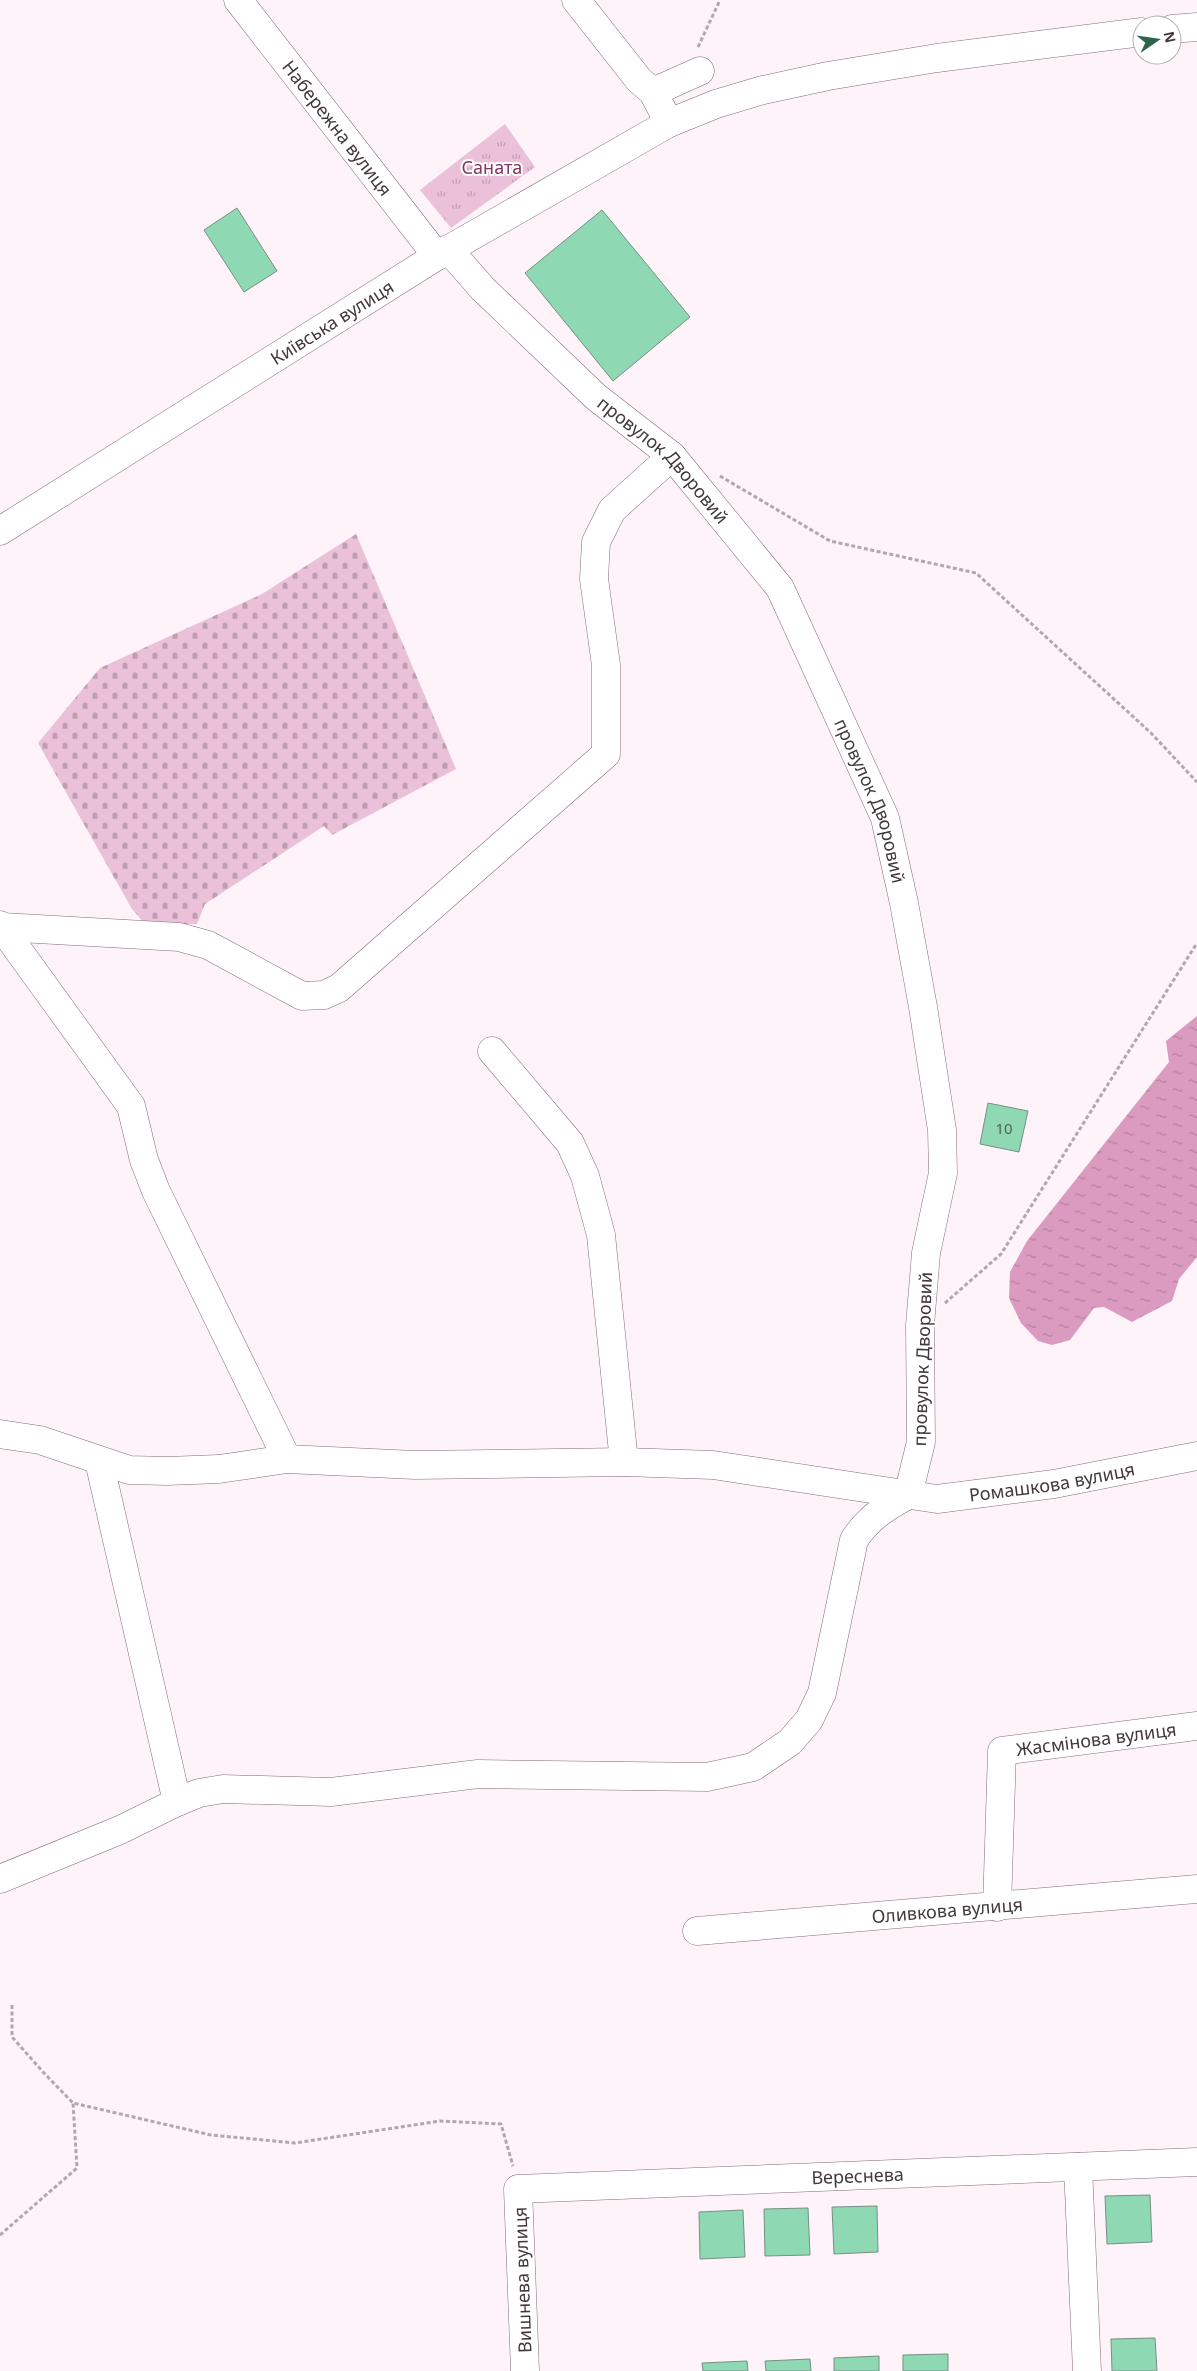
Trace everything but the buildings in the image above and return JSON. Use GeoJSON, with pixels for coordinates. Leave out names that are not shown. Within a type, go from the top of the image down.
{"type":"FeatureCollection","features":[{"type":"Feature","properties":{"kind":"street","name":"Набережна вулиця"},"geometry":{"type":"LineString","coordinates":[[238,0],[443,253]]}},
{"type":"Feature","properties":{"kind":"street"},"geometry":{"type":"LineString","coordinates":[[576,0],[639,80],[652,92],[669,123]]}},
{"type":"Feature","properties":{"kind":"street"},"geometry":{"type":"LineString","coordinates":[[1182,28],[1197,26]]}},
{"type":"Feature","properties":{"kind":"street","name":"Київська вулиця"},"geometry":{"type":"LineString","coordinates":[[0,531],[443,253],[669,123],[716,104],[763,90],[828,76],[937,58],[1132,33]]}},
{"type":"Feature","properties":{"kind":"street"},"geometry":{"type":"LineString","coordinates":[[652,92],[694,73]]}},
{"type":"Feature","properties":{"kind":"street","name":"провулок Дворовий"},"geometry":{"type":"LineString","coordinates":[[443,253],[596,397],[672,456],[780,588],[885,818],[904,903],[923,1007],[942,1130],[943,1174],[926,1253],[920,1325],[921,1442],[908,1495]]}},
{"type":"Feature","properties":{"kind":"street"},"geometry":{"type":"LineString","coordinates":[[1,926],[179,937],[208,945],[302,996],[324,995],[338,988],[606,754],[606,665],[594,579],[596,542],[612,510],[672,456]]}},
{"type":"Feature","properties":{"kind":"street"},"geometry":{"type":"LineString","coordinates":[[1,926],[131,1106],[144,1160],[156,1191],[287,1459]]}},
{"type":"Feature","properties":{"kind":"street"},"geometry":{"type":"LineString","coordinates":[[492,1051],[570,1144],[585,1176],[601,1235],[624,1462]]}},
{"type":"Feature","properties":{"kind":"street","name":"Ромашкова вулиця"},"geometry":{"type":"LineString","coordinates":[[0,1434],[40,1440],[129,1470],[167,1471],[219,1468],[287,1459],[416,1465],[624,1462],[713,1465],[937,1499],[1054,1484],[1197,1456]]}},
{"type":"Feature","properties":{"kind":"street"},"geometry":{"type":"LineString","coordinates":[[99,1461],[177,1802]]}},
{"type":"Feature","properties":{"kind":"street"},"geometry":{"type":"LineString","coordinates":[[0,1879],[120,1830],[199,1793],[223,1789],[330,1792],[478,1774],[707,1777],[753,1767],[790,1742],[809,1720],[822,1693],[854,1540],[863,1525],[884,1507],[908,1495]]}},
{"type":"Feature","properties":{"kind":"street","name":"Жасмінова вулиця"},"geometry":{"type":"LineString","coordinates":[[997,1907],[1002,1751],[1197,1726]]}},
{"type":"Feature","properties":{"kind":"street","name":"Оливкова вулиця"},"geometry":{"type":"LineString","coordinates":[[697,1931],[1197,1889]]}},
{"type":"Feature","properties":{"kind":"street","name":"Вереснева"},"geometry":{"type":"LineString","coordinates":[[518,2188],[1197,2162]]}},
{"type":"Feature","properties":{"kind":"street"},"geometry":{"type":"LineString","coordinates":[[1078,2166],[1087,2371]]}},
{"type":"Feature","properties":{"kind":"street","name":"Вишнева вулиця"},"geometry":{"type":"LineString","coordinates":[[518,2188],[525,2371]]}},
{"type":"Feature","properties":{"kind":"path"},"geometry":{"type":"LineString","coordinates":[[694,73],[696,51],[720,0]]}},
{"type":"Feature","properties":{"kind":"path"},"geometry":{"type":"LineString","coordinates":[[716,473],[830,541],[976,573],[1151,732],[1197,782]]}},
{"type":"Feature","properties":{"kind":"path"},"geometry":{"type":"LineString","coordinates":[[920,1325],[1001,1254],[1197,943]]}},
{"type":"Feature","properties":{"kind":"path"},"geometry":{"type":"LineString","coordinates":[[12,2005],[12,2037],[73,2103],[210,2135],[295,2143],[440,2121],[502,2124],[518,2188]]}},
{"type":"Feature","properties":{"kind":"path"},"geometry":{"type":"LineString","coordinates":[[0,2235],[76,2168],[73,2103]]}},
{"type":"Feature","properties":{"kind":"green space","name":"Саната"},"geometry":{"type":"Polygon","coordinates":[[[505,124],[535,167],[451,228],[420,190],[505,124]]]}},
{"type":"Feature","properties":{"kind":"green space"},"geometry":{"type":"Polygon","coordinates":[[[356,534],[456,769],[332,835],[324,826],[205,904],[197,924],[145,924],[132,909],[38,743],[100,668],[262,594],[356,534]]]}},
{"type":"Feature","properties":{"kind":"water"},"geometry":{"type":"Polygon","coordinates":[[[1197,1016],[1197,1257],[1179,1279],[1172,1301],[1132,1322],[1104,1307],[1094,1308],[1070,1340],[1052,1345],[1038,1341],[1021,1323],[1009,1298],[1010,1272],[1027,1241],[1169,1062],[1166,1041],[1197,1016]]]}}]}
